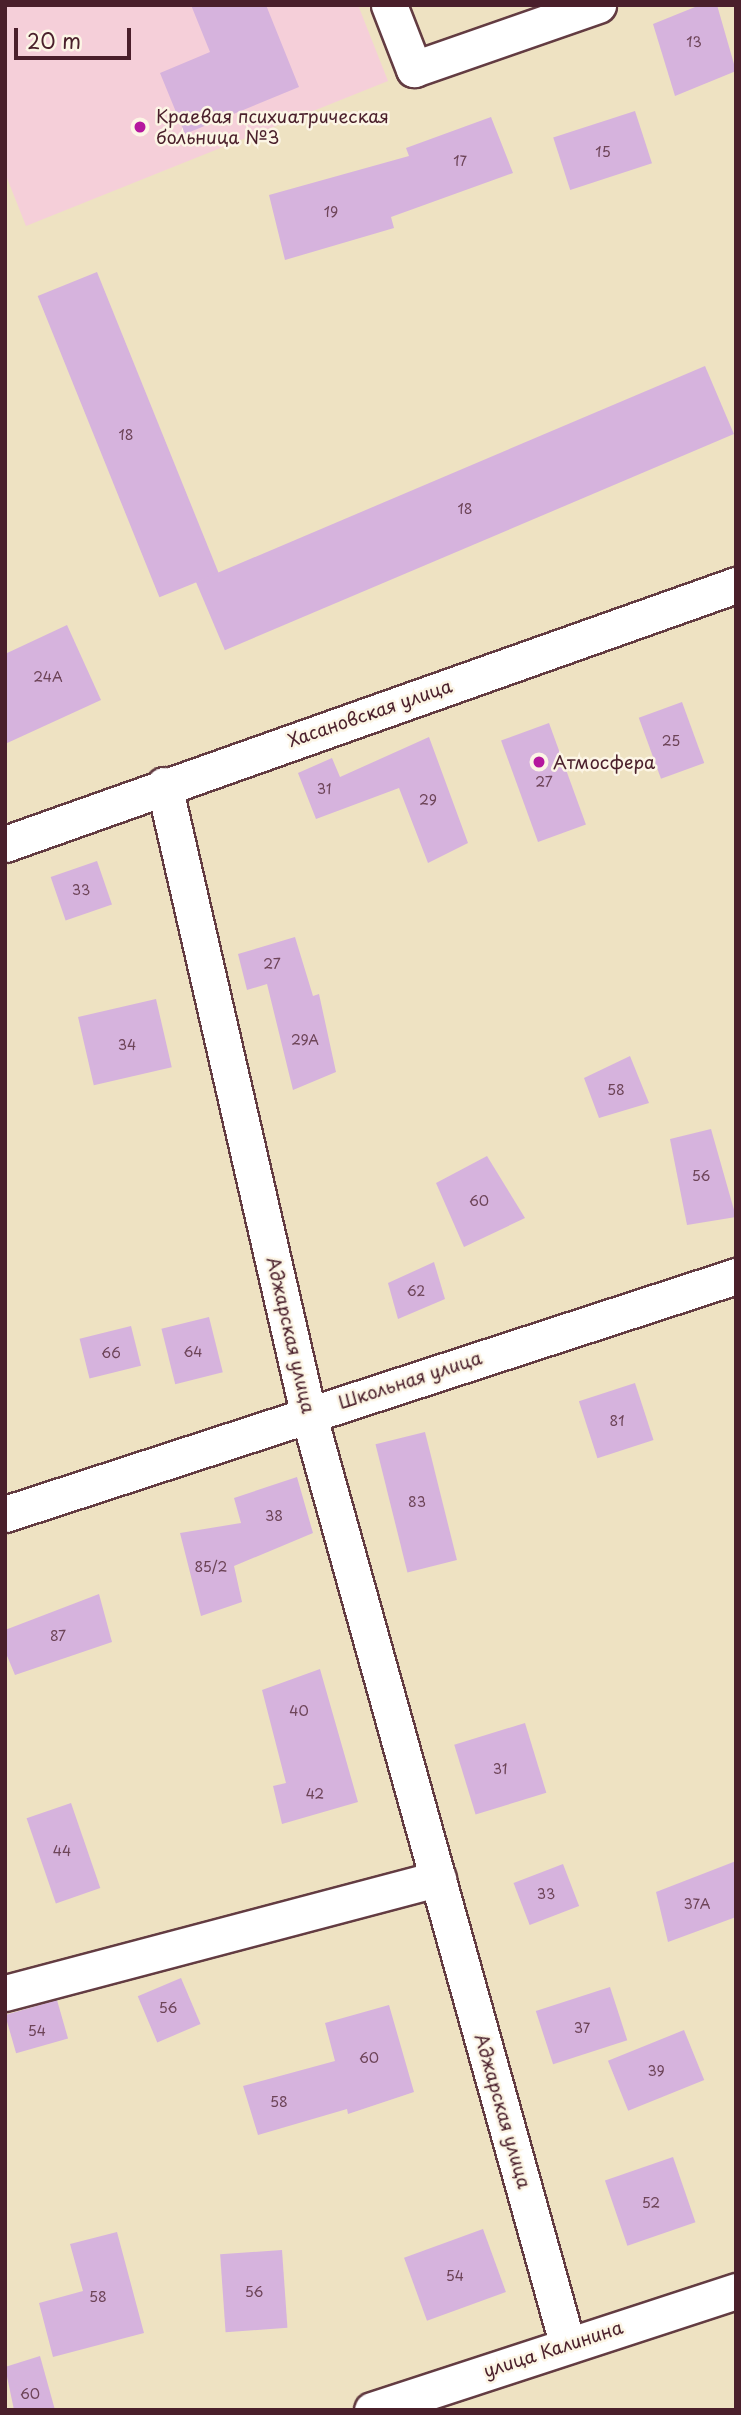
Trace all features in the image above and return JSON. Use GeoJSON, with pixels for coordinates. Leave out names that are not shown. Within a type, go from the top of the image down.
{"type":"FeatureCollection","features":[{"type":"Feature","properties":{"kind":"street"},"geometry":{"type":"LineString","coordinates":[[388,5],[414,69],[598,5]]}},
{"type":"Feature","properties":{"kind":"street","name":"Хасановская улица"},"geometry":{"type":"LineString","coordinates":[[5,844],[164,785],[736,585]]}},
{"type":"Feature","properties":{"kind":"street","name":"Аджарская улица"},"geometry":{"type":"LineString","coordinates":[[164,785],[308,1413],[567,2343]]}},
{"type":"Feature","properties":{"kind":"street","name":"Школьная улица"},"geometry":{"type":"LineString","coordinates":[[5,1514],[308,1413],[736,1276]]}},
{"type":"Feature","properties":{"kind":"street"},"geometry":{"type":"LineString","coordinates":[[5,1993],[438,1879]]}},
{"type":"Feature","properties":{"kind":"street","name":"улица Калинина"},"geometry":{"type":"LineString","coordinates":[[372,2410],[567,2343],[736,2291]]}},
{"type":"Feature","properties":{"kind":"shaded area","name":"Краевая психиатрическая больница №3"},"geometry":{"type":"Polygon","coordinates":[[[5,5],[358,5],[388,81],[26,226],[5,173],[5,5]]]}},
{"type":"Feature","properties":{"kind":"building"},"geometry":{"type":"Polygon","coordinates":[[[191,5],[266,5],[299,87],[185,134],[160,73],[210,52],[191,5]]]}},
{"type":"Feature","properties":{"kind":"building"},"geometry":{"type":"Polygon","coordinates":[[[700,5],[717,5],[736,71],[675,96],[653,24],[700,5]]]}},
{"type":"Feature","properties":{"kind":"building"},"geometry":{"type":"Polygon","coordinates":[[[635,111],[652,163],[570,190],[553,138],[635,111]]]}},
{"type":"Feature","properties":{"kind":"building"},"geometry":{"type":"Polygon","coordinates":[[[491,117],[513,173],[391,217],[394,228],[285,260],[269,195],[409,156],[406,148],[491,117]]]}},
{"type":"Feature","properties":{"kind":"building"},"geometry":{"type":"Polygon","coordinates":[[[97,272],[219,573],[159,597],[38,296],[97,272]]]}},
{"type":"Feature","properties":{"kind":"building"},"geometry":{"type":"Polygon","coordinates":[[[705,366],[734,434],[225,650],[196,582],[705,366]]]}},
{"type":"Feature","properties":{"kind":"building"},"geometry":{"type":"Polygon","coordinates":[[[67,625],[101,700],[5,744],[5,654],[67,625]]]}},
{"type":"Feature","properties":{"kind":"building"},"geometry":{"type":"Polygon","coordinates":[[[682,702],[704,763],[661,779],[639,718],[682,702]]]}},
{"type":"Feature","properties":{"kind":"building"},"geometry":{"type":"Polygon","coordinates":[[[549,723],[586,824],[538,842],[501,740],[549,723]]]}},
{"type":"Feature","properties":{"kind":"building"},"geometry":{"type":"Polygon","coordinates":[[[429,737],[468,843],[428,863],[399,788],[316,819],[298,773],[332,758],[340,777],[429,737]]]}},
{"type":"Feature","properties":{"kind":"building"},"geometry":{"type":"Polygon","coordinates":[[[97,861],[112,904],[66,920],[51,877],[97,861]]]}},
{"type":"Feature","properties":{"kind":"building"},"geometry":{"type":"Polygon","coordinates":[[[295,937],[313,996],[319,994],[336,1072],[293,1090],[267,984],[247,990],[238,954],[295,937]]]}},
{"type":"Feature","properties":{"kind":"building"},"geometry":{"type":"Polygon","coordinates":[[[156,999],[172,1067],[94,1085],[78,1017],[156,999]]]}},
{"type":"Feature","properties":{"kind":"building"},"geometry":{"type":"Polygon","coordinates":[[[630,1056],[649,1103],[599,1118],[584,1078],[630,1056]]]}},
{"type":"Feature","properties":{"kind":"building"},"geometry":{"type":"Polygon","coordinates":[[[711,1129],[736,1217],[687,1225],[670,1139],[711,1129]]]}},
{"type":"Feature","properties":{"kind":"building"},"geometry":{"type":"Polygon","coordinates":[[[487,1156],[525,1218],[464,1247],[436,1183],[487,1156]]]}},
{"type":"Feature","properties":{"kind":"building"},"geometry":{"type":"Polygon","coordinates":[[[434,1262],[445,1299],[398,1319],[388,1283],[434,1262]]]}},
{"type":"Feature","properties":{"kind":"building"},"geometry":{"type":"Polygon","coordinates":[[[209,1317],[223,1372],[175,1384],[161,1329],[209,1317]]]}},
{"type":"Feature","properties":{"kind":"building"},"geometry":{"type":"Polygon","coordinates":[[[131,1326],[141,1366],[89,1379],[80,1339],[131,1326]]]}},
{"type":"Feature","properties":{"kind":"building"},"geometry":{"type":"Polygon","coordinates":[[[635,1383],[654,1440],[597,1458],[579,1401],[635,1383]]]}},
{"type":"Feature","properties":{"kind":"building"},"geometry":{"type":"Polygon","coordinates":[[[425,1432],[457,1560],[407,1572],[376,1444],[425,1432]]]}},
{"type":"Feature","properties":{"kind":"building"},"geometry":{"type":"Polygon","coordinates":[[[297,1477],[313,1533],[234,1566],[242,1602],[201,1616],[180,1533],[241,1523],[234,1498],[297,1477]]]}},
{"type":"Feature","properties":{"kind":"building"},"geometry":{"type":"Polygon","coordinates":[[[99,1594],[112,1642],[15,1675],[5,1651],[5,1630],[99,1594]]]}},
{"type":"Feature","properties":{"kind":"building"},"geometry":{"type":"Polygon","coordinates":[[[320,1669],[358,1802],[282,1824],[273,1786],[286,1783],[262,1690],[320,1669]]]}},
{"type":"Feature","properties":{"kind":"building"},"geometry":{"type":"Polygon","coordinates":[[[525,1723],[546,1793],[476,1814],[454,1745],[525,1723]]]}},
{"type":"Feature","properties":{"kind":"building"},"geometry":{"type":"Polygon","coordinates":[[[71,1803],[100,1888],[56,1903],[27,1818],[71,1803]]]}},
{"type":"Feature","properties":{"kind":"building"},"geometry":{"type":"Polygon","coordinates":[[[736,1861],[736,1917],[668,1942],[656,1892],[736,1861]]]}},
{"type":"Feature","properties":{"kind":"building"},"geometry":{"type":"Polygon","coordinates":[[[563,1864],[579,1906],[530,1925],[514,1883],[563,1864]]]}},
{"type":"Feature","properties":{"kind":"building"},"geometry":{"type":"Polygon","coordinates":[[[181,1978],[201,2024],[157,2042],[138,1996],[181,1978]]]}},
{"type":"Feature","properties":{"kind":"building"},"geometry":{"type":"Polygon","coordinates":[[[610,1987],[627,2040],[553,2064],[536,2011],[610,1987]]]}},
{"type":"Feature","properties":{"kind":"building"},"geometry":{"type":"Polygon","coordinates":[[[57,2000],[68,2038],[16,2053],[5,2015],[57,2000]]]}},
{"type":"Feature","properties":{"kind":"building"},"geometry":{"type":"Polygon","coordinates":[[[389,2005],[414,2092],[348,2114],[347,2109],[258,2135],[243,2086],[335,2061],[325,2023],[389,2005]]]}},
{"type":"Feature","properties":{"kind":"building"},"geometry":{"type":"Polygon","coordinates":[[[684,2030],[704,2080],[628,2111],[608,2061],[684,2030]]]}},
{"type":"Feature","properties":{"kind":"building"},"geometry":{"type":"Polygon","coordinates":[[[673,2157],[695,2222],[627,2246],[605,2180],[673,2157]]]}},
{"type":"Feature","properties":{"kind":"building"},"geometry":{"type":"Polygon","coordinates":[[[483,2229],[506,2292],[427,2321],[404,2258],[483,2229]]]}},
{"type":"Feature","properties":{"kind":"building"},"geometry":{"type":"Polygon","coordinates":[[[117,2232],[144,2333],[53,2357],[39,2303],[83,2291],[70,2244],[117,2232]]]}},
{"type":"Feature","properties":{"kind":"building"},"geometry":{"type":"Polygon","coordinates":[[[282,2250],[287,2328],[226,2332],[220,2254],[282,2250]]]}},
{"type":"Feature","properties":{"kind":"building"},"geometry":{"type":"Polygon","coordinates":[[[40,2356],[55,2410],[14,2410],[5,2367],[40,2356]]]}},
{"type":"Feature","properties":{"kind":"place","name":"Краевая психиатрическая больница №3"},"geometry":{"type":"Point","coordinates":[140,127]}},
{"type":"Feature","properties":{"kind":"place","name":"Атмосфера"},"geometry":{"type":"Point","coordinates":[539,762]}}]}
